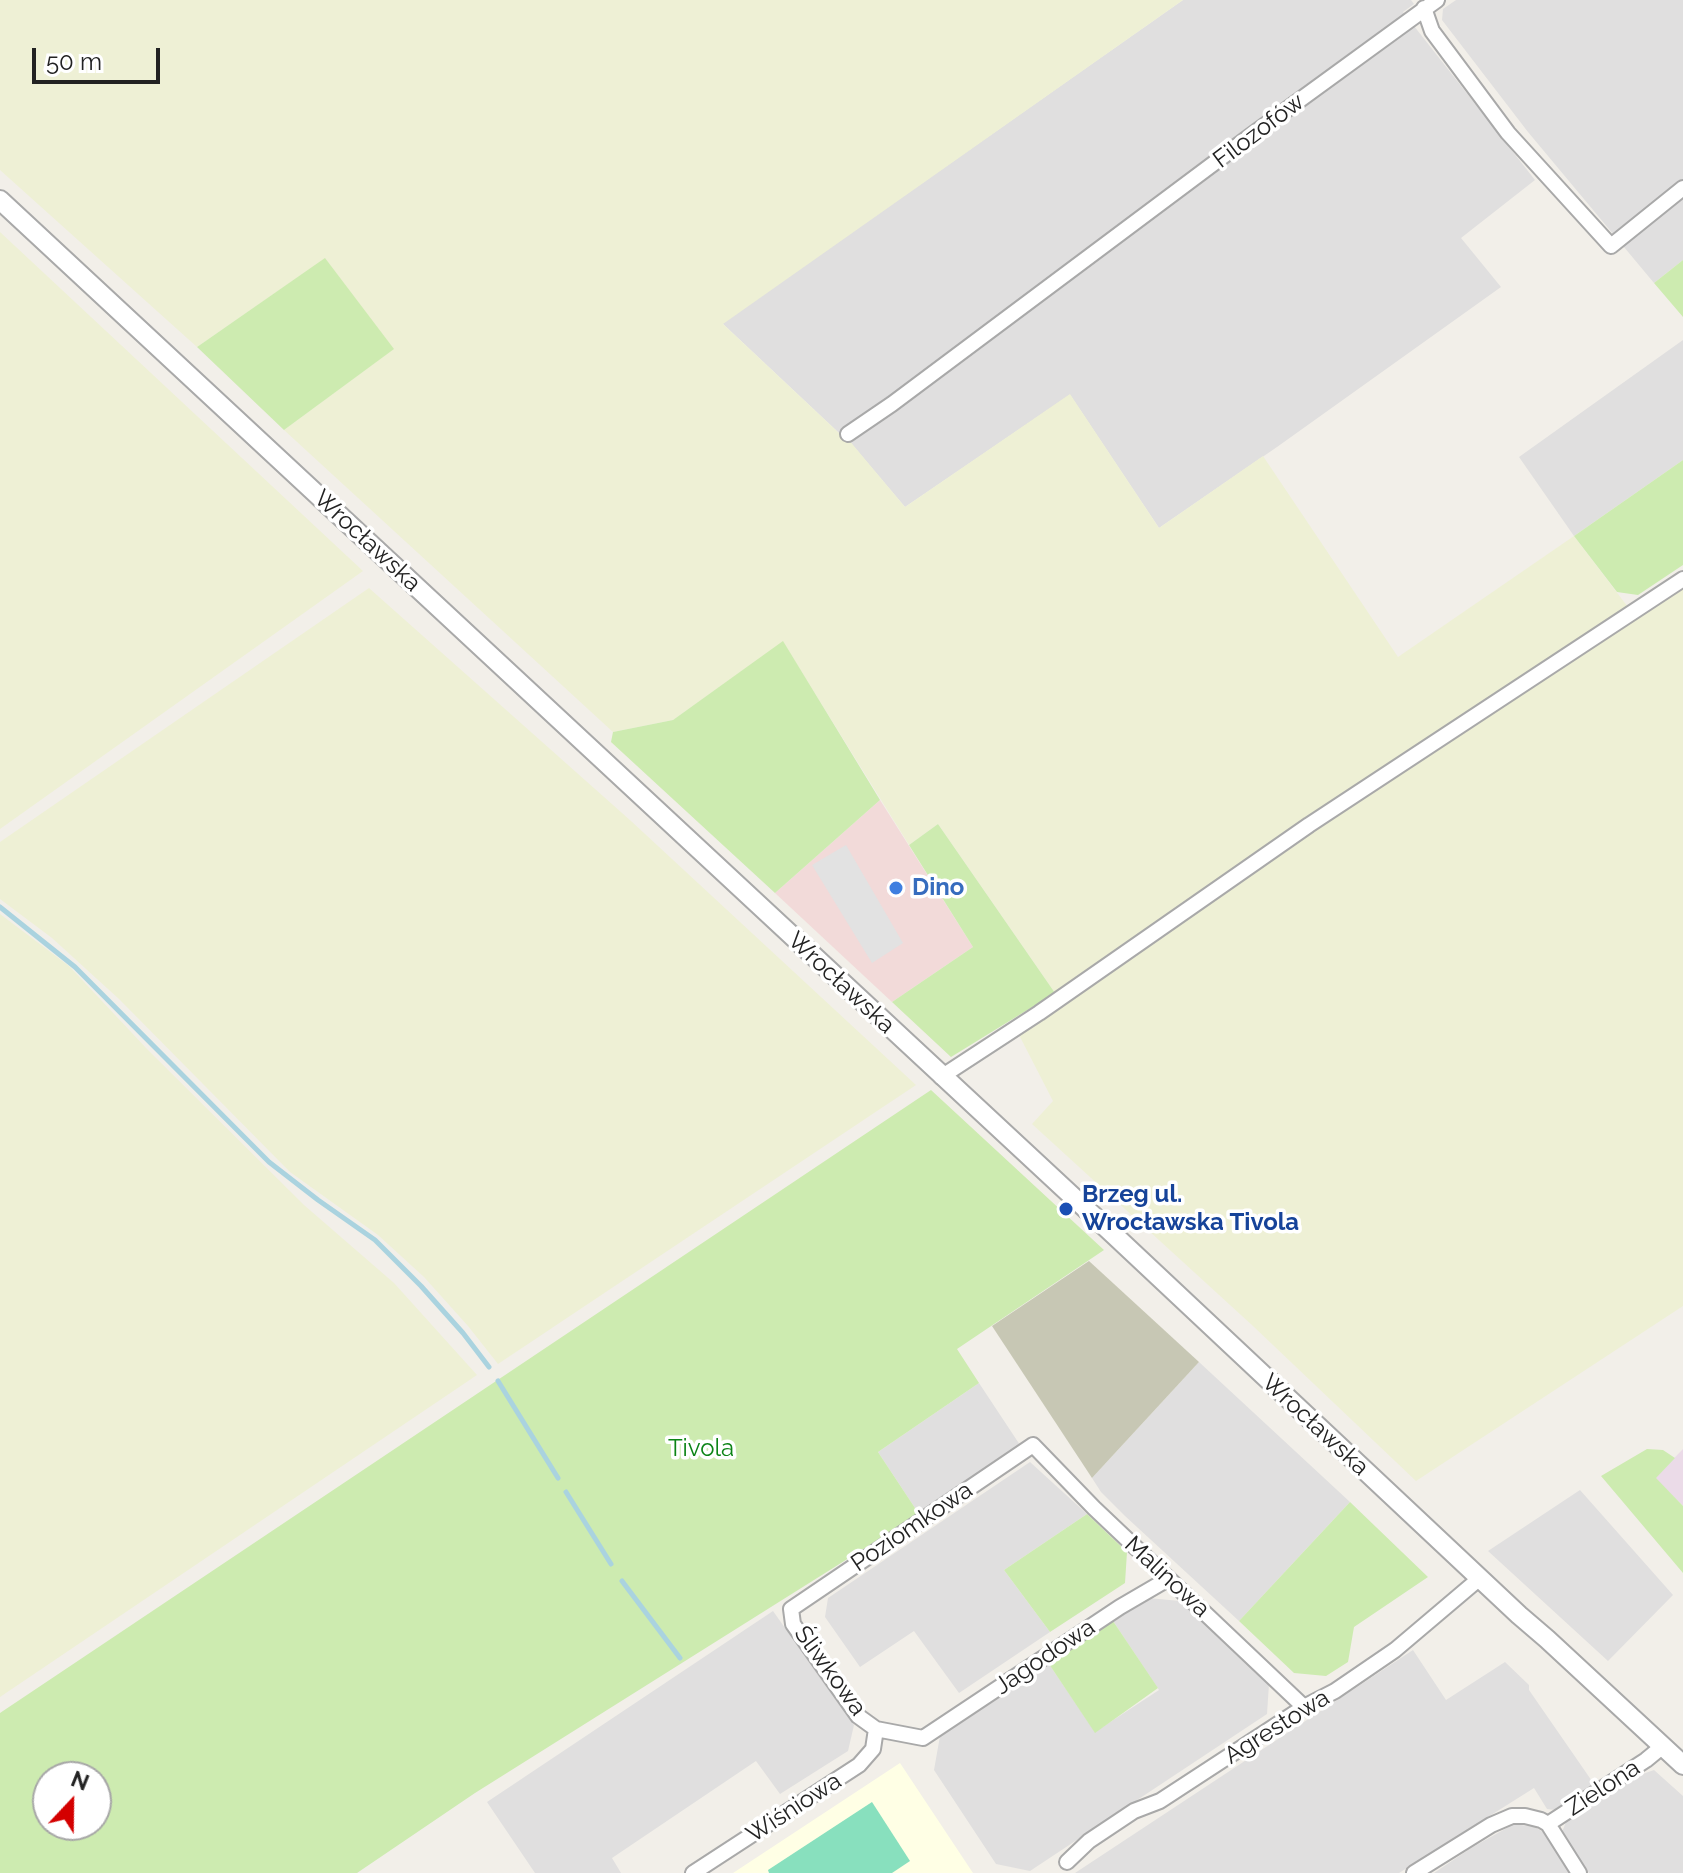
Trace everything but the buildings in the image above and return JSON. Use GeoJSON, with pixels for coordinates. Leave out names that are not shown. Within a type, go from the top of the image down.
{"type":"FeatureCollection","features":[{"type":"Feature","properties":{"kind":"street","name":"Filozofów"},"geometry":{"type":"LineString","coordinates":[[1430,4],[1432,31],[1508,133],[1611,246],[1683,188]]}},
{"type":"Feature","properties":{"kind":"street","name":"Filozofów"},"geometry":{"type":"LineString","coordinates":[[848,434],[1430,4]]}},
{"type":"Feature","properties":{"kind":"street","name":"Wrocławska"},"geometry":{"type":"LineString","coordinates":[[0,200],[1683,1765]]}},
{"type":"Feature","properties":{"kind":"street"},"geometry":{"type":"LineString","coordinates":[[941,1077],[1039,1013],[1309,825],[1683,579]]}},
{"type":"Feature","properties":{"kind":"street","name":"Malinowa"},"geometry":{"type":"LineString","coordinates":[[1033,1445],[1094,1508],[1304,1707]]}},
{"type":"Feature","properties":{"kind":"street","name":"Poziomkowa"},"geometry":{"type":"LineString","coordinates":[[791,1609],[1033,1445]]}},
{"type":"Feature","properties":{"kind":"street","name":"Agrestowa"},"geometry":{"type":"LineString","coordinates":[[1067,1862],[1089,1841],[1134,1811],[1160,1801],[1395,1650],[1480,1578]]}},
{"type":"Feature","properties":{"kind":"street","name":"Jagodowa"},"geometry":{"type":"LineString","coordinates":[[923,1738],[1108,1615],[1168,1579]]}},
{"type":"Feature","properties":{"kind":"street","name":"Śliwkowa"},"geometry":{"type":"LineString","coordinates":[[791,1609],[793,1624],[858,1716],[876,1729],[923,1738]]}},
{"type":"Feature","properties":{"kind":"street","name":"Wiśniowa"},"geometry":{"type":"LineString","coordinates":[[693,1873],[859,1765],[873,1749],[876,1729]]}},
{"type":"Feature","properties":{"kind":"street","name":"Zielona"},"geometry":{"type":"LineString","coordinates":[[1414,1873],[1491,1825],[1512,1816],[1525,1816],[1548,1824],[1663,1746]]}},
{"type":"Feature","properties":{"kind":"street"},"geometry":{"type":"LineString","coordinates":[[1548,1824],[1579,1873]]}},
{"type":"Feature","properties":{"kind":"shaded area"},"geometry":{"type":"Polygon","coordinates":[[[0,0],[1183,0],[723,324],[839,433],[843,433],[905,507],[1070,394],[1159,528],[1263,456],[1398,657],[1574,536],[1637,619],[1683,589],[1683,1306],[1416,1481],[1253,1326],[1032,1124],[1053,1101],[1018,1033],[1062,1003],[938,824],[909,845],[783,642],[673,720],[613,732],[284,430],[393,349],[325,259],[197,347],[0,170],[0,0]]]}},
{"type":"Feature","properties":{"kind":"shaded area"},"geometry":{"type":"Polygon","coordinates":[[[1183,0],[1411,0],[1414,4],[1403,12],[1535,180],[1461,238],[1501,287],[1159,528],[1070,395],[905,507],[843,434],[722,323],[1183,0]]]}},
{"type":"Feature","properties":{"kind":"shaded area"},"geometry":{"type":"Polygon","coordinates":[[[1456,0],[1683,0],[1683,260],[1654,283],[1528,132],[1442,20],[1443,9],[1456,0]]]}},
{"type":"Feature","properties":{"kind":"shaded area"},"geometry":{"type":"Polygon","coordinates":[[[0,232],[363,571],[0,829],[0,232]]]}},
{"type":"Feature","properties":{"kind":"shaded area"},"geometry":{"type":"Polygon","coordinates":[[[1683,340],[1683,460],[1574,536],[1519,457],[1683,340]]]}},
{"type":"Feature","properties":{"kind":"shaded area"},"geometry":{"type":"Polygon","coordinates":[[[369,588],[631,821],[916,1085],[498,1364],[424,1277],[378,1235],[290,1172],[119,999],[52,938],[0,899],[0,842],[369,588]]]}},
{"type":"Feature","properties":{"kind":"shaded area"},"geometry":{"type":"Polygon","coordinates":[[[880,800],[973,947],[892,1002],[775,893],[880,800]]]}},
{"type":"Feature","properties":{"kind":"shaded area"},"geometry":{"type":"Polygon","coordinates":[[[846,845],[903,943],[872,963],[812,865],[846,845]]]}},
{"type":"Feature","properties":{"kind":"shaded area"},"geometry":{"type":"Polygon","coordinates":[[[0,914],[69,966],[147,1049],[304,1205],[394,1283],[477,1375],[0,1697],[0,914]]]}},
{"type":"Feature","properties":{"kind":"shaded area"},"geometry":{"type":"Polygon","coordinates":[[[1089,1261],[1199,1362],[1092,1478],[992,1326],[1089,1261]]]}},
{"type":"Feature","properties":{"kind":"shaded area"},"geometry":{"type":"Polygon","coordinates":[[[1199,1362],[1350,1502],[1239,1621],[1125,1516],[1092,1478],[1199,1362]]]}},
{"type":"Feature","properties":{"kind":"shaded area"},"geometry":{"type":"Polygon","coordinates":[[[979,1383],[1020,1445],[919,1514],[878,1452],[979,1383]]]}},
{"type":"Feature","properties":{"kind":"shaded area"},"geometry":{"type":"Polygon","coordinates":[[[1683,1449],[1683,1506],[1655,1478],[1683,1449]]]}},
{"type":"Feature","properties":{"kind":"shaded area"},"geometry":{"type":"Polygon","coordinates":[[[1030,1462],[1087,1514],[1004,1570],[1050,1632],[959,1693],[914,1631],[860,1667],[825,1617],[828,1598],[1030,1462]]]}},
{"type":"Feature","properties":{"kind":"shaded area"},"geometry":{"type":"Polygon","coordinates":[[[1580,1490],[1673,1595],[1608,1661],[1488,1551],[1580,1490]]]}},
{"type":"Feature","properties":{"kind":"shaded area"},"geometry":{"type":"Polygon","coordinates":[[[1148,1598],[1180,1601],[1269,1684],[1267,1714],[1030,1871],[996,1864],[934,1770],[940,1736],[1049,1664],[1095,1732],[1159,1690],[1113,1621],[1148,1598]]]}},
{"type":"Feature","properties":{"kind":"shaded area"},"geometry":{"type":"Polygon","coordinates":[[[773,1611],[854,1725],[848,1751],[780,1794],[756,1761],[612,1858],[621,1873],[535,1873],[487,1802],[773,1611]]]}},
{"type":"Feature","properties":{"kind":"shaded area"},"geometry":{"type":"Polygon","coordinates":[[[1413,1650],[1446,1700],[1505,1662],[1529,1685],[1529,1690],[1594,1784],[1555,1810],[1547,1809],[1534,1788],[1399,1873],[1075,1873],[1413,1650]]]}},
{"type":"Feature","properties":{"kind":"shaded area"},"geometry":{"type":"Polygon","coordinates":[[[900,1763],[973,1873],[733,1873],[900,1763]]]}},
{"type":"Feature","properties":{"kind":"shaded area"},"geometry":{"type":"Polygon","coordinates":[[[1654,1770],[1683,1796],[1683,1873],[1589,1873],[1562,1832],[1566,1822],[1640,1775],[1654,1770]]]}},
{"type":"Feature","properties":{"kind":"shaded area"},"geometry":{"type":"Polygon","coordinates":[[[1514,1824],[1535,1827],[1543,1832],[1570,1873],[1434,1873],[1471,1848],[1514,1824]]]}},
{"type":"Feature","properties":{"kind":"green space"},"geometry":{"type":"Polygon","coordinates":[[[325,258],[394,349],[284,430],[197,347],[325,258]]]}},
{"type":"Feature","properties":{"kind":"green space"},"geometry":{"type":"Polygon","coordinates":[[[1683,260],[1683,317],[1654,283],[1683,260]]]}},
{"type":"Feature","properties":{"kind":"green space"},"geometry":{"type":"Polygon","coordinates":[[[1683,460],[1683,565],[1638,595],[1617,592],[1574,536],[1683,460]]]}},
{"type":"Feature","properties":{"kind":"green space"},"geometry":{"type":"Polygon","coordinates":[[[783,641],[880,800],[775,893],[611,742],[613,732],[673,720],[783,641]]]}},
{"type":"Feature","properties":{"kind":"green space"},"geometry":{"type":"Polygon","coordinates":[[[938,824],[1055,993],[951,1057],[892,1002],[973,947],[909,845],[938,824]]]}},
{"type":"Feature","properties":{"kind":"green space","name":"Tivola"},"geometry":{"type":"Polygon","coordinates":[[[931,1090],[1104,1250],[957,1349],[979,1383],[878,1452],[919,1514],[475,1793],[357,1873],[0,1873],[0,1713],[931,1090]]]}},
{"type":"Feature","properties":{"kind":"green space"},"geometry":{"type":"Polygon","coordinates":[[[1647,1449],[1663,1450],[1675,1458],[1656,1478],[1683,1506],[1683,1573],[1601,1476],[1647,1449]]]}},
{"type":"Feature","properties":{"kind":"green space"},"geometry":{"type":"Polygon","coordinates":[[[1350,1502],[1428,1577],[1354,1627],[1348,1662],[1326,1676],[1294,1673],[1239,1621],[1350,1502]]]}},
{"type":"Feature","properties":{"kind":"green space"},"geometry":{"type":"Polygon","coordinates":[[[1087,1514],[1127,1552],[1125,1583],[1050,1632],[1004,1570],[1087,1514]]]}},
{"type":"Feature","properties":{"kind":"green space"},"geometry":{"type":"Polygon","coordinates":[[[1113,1621],[1158,1688],[1095,1733],[1049,1664],[1113,1621]]]}},
{"type":"Feature","properties":{"kind":"green space"},"geometry":{"type":"Polygon","coordinates":[[[872,1802],[910,1861],[892,1873],[769,1873],[768,1870],[872,1802]]]}},
{"type":"Feature","properties":{"kind":"waterway"},"geometry":{"type":"LineString","coordinates":[[0,907],[75,967],[269,1162],[375,1240],[421,1286],[489,1367]]}},
{"type":"Feature","properties":{"kind":"waterway"},"geometry":{"type":"LineString","coordinates":[[498,1381],[558,1478]]}},
{"type":"Feature","properties":{"kind":"waterway"},"geometry":{"type":"LineString","coordinates":[[566,1492],[611,1564]]}},
{"type":"Feature","properties":{"kind":"waterway"},"geometry":{"type":"LineString","coordinates":[[622,1581],[680,1658]]}},
{"type":"Feature","properties":{"kind":"place","name":"Dino"},"geometry":{"type":"Point","coordinates":[896,888]}},
{"type":"Feature","properties":{"kind":"place","name":"Brzeg ul. Wrocławska Tivola"},"geometry":{"type":"Point","coordinates":[1066,1209]}}]}
